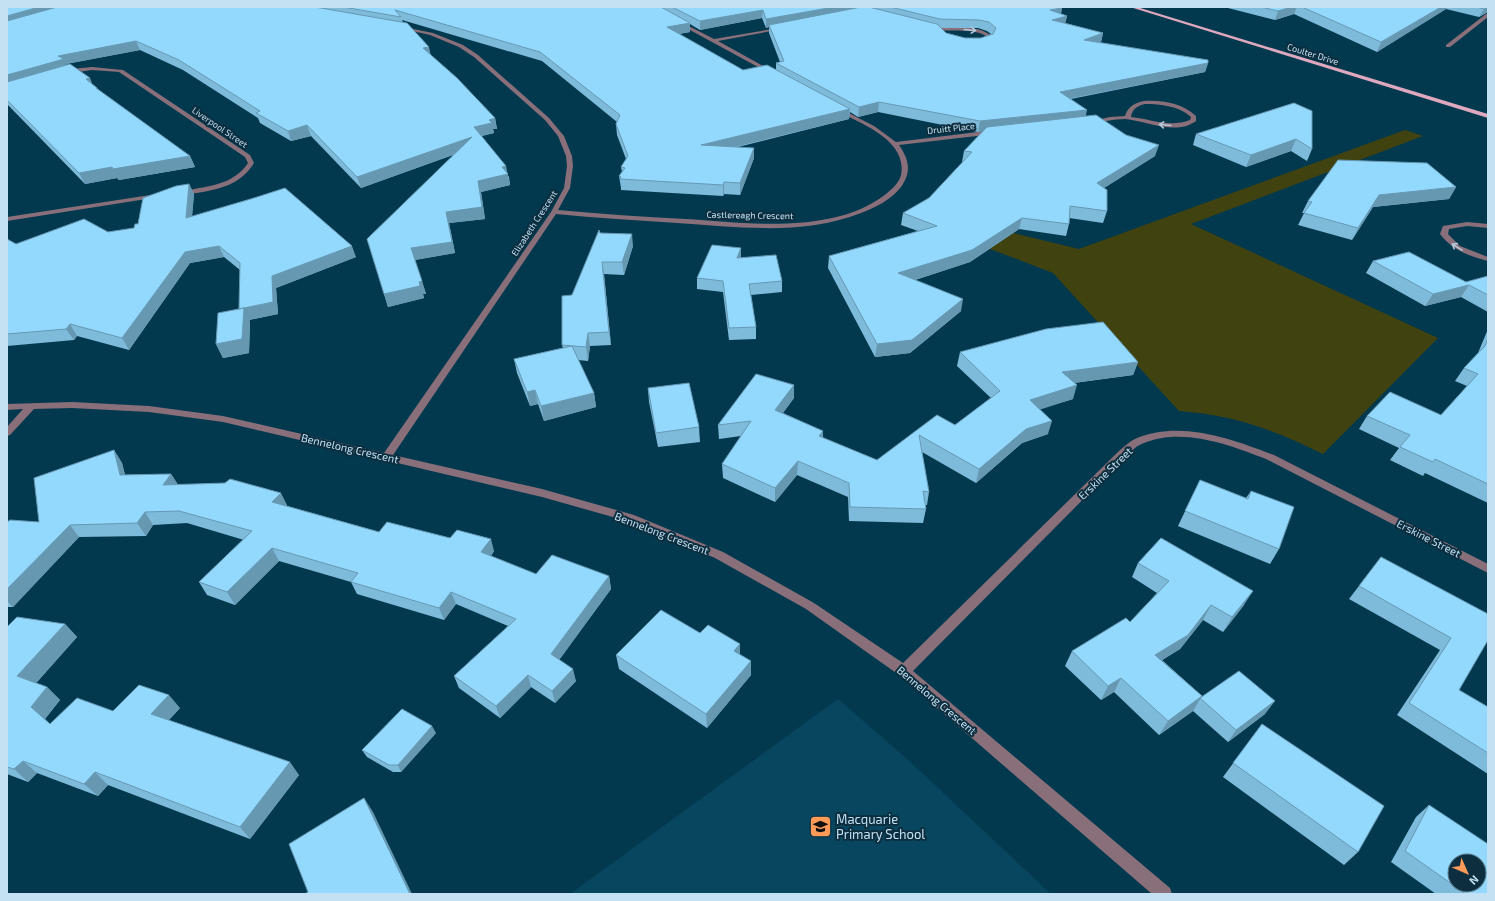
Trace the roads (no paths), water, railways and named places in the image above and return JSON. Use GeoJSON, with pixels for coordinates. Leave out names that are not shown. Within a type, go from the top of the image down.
{"type":"FeatureCollection","features":[{"type":"Feature","properties":{"kind":"main road","name":"Coulter Drive"},"geometry":{"type":"LineString","coordinates":[[1132,7],[1488,116]]}},
{"type":"Feature","properties":{"kind":"street"},"geometry":{"type":"LineString","coordinates":[[1448,46],[1488,15]]}},
{"type":"Feature","properties":{"kind":"street"},"geometry":{"type":"LineString","coordinates":[[672,18],[774,74]]}},
{"type":"Feature","properties":{"kind":"street","name":"Elizabeth Crescent"},"geometry":{"type":"LineString","coordinates":[[387,457],[554,212],[567,188],[570,166],[569,156],[561,136],[547,118],[476,56],[461,46],[431,34],[394,25]]}},
{"type":"Feature","properties":{"kind":"street"},"geometry":{"type":"LineString","coordinates":[[713,41],[789,26]]}},
{"type":"Feature","properties":{"kind":"street"},"geometry":{"type":"LineString","coordinates":[[924,27],[940,32],[978,31],[985,33],[991,38],[990,41],[978,44]]}},
{"type":"Feature","properties":{"kind":"street","name":"Liverpool Street"},"geometry":{"type":"LineString","coordinates":[[59,74],[79,69],[100,68],[121,72],[248,156],[251,163],[248,170],[238,178],[206,189],[176,194]]}},
{"type":"Feature","properties":{"kind":"street"},"geometry":{"type":"LineString","coordinates":[[1081,123],[1128,118],[1154,124],[1178,125],[1187,124],[1193,121],[1194,117],[1191,113],[1180,107],[1152,103],[1135,105],[1131,109],[1128,118]]}},
{"type":"Feature","properties":{"kind":"street"},"geometry":{"type":"LineString","coordinates":[[829,104],[876,130],[896,144]]}},
{"type":"Feature","properties":{"kind":"street","name":"Druitt Place"},"geometry":{"type":"LineString","coordinates":[[896,144],[1004,131]]}},
{"type":"Feature","properties":{"kind":"street","name":"Castlereagh Crescent"},"geometry":{"type":"LineString","coordinates":[[554,212],[742,226],[788,226],[823,222],[853,214],[874,206],[894,192],[900,184],[906,168],[901,151],[896,144]]}},
{"type":"Feature","properties":{"kind":"street"},"geometry":{"type":"LineString","coordinates":[[7,219],[160,196]]}},
{"type":"Feature","properties":{"kind":"street"},"geometry":{"type":"LineString","coordinates":[[1488,226],[1467,224],[1454,225],[1446,228],[1444,234],[1448,241],[1458,248],[1488,259]]}},
{"type":"Feature","properties":{"kind":"street","name":"Bennelong Crescent"},"geometry":{"type":"LineString","coordinates":[[7,407],[72,405],[149,409],[223,419],[542,493],[630,518],[719,555],[810,606],[904,671],[1164,894]]}},
{"type":"Feature","properties":{"kind":"street"},"geometry":{"type":"LineString","coordinates":[[7,433],[32,406]]}},
{"type":"Feature","properties":{"kind":"street","name":"Erskine Street"},"geometry":{"type":"LineString","coordinates":[[904,671],[1123,453],[1139,441],[1164,435],[1179,434],[1214,438],[1251,449],[1270,457],[1488,569]]}},
{"type":"Feature","properties":{"kind":"place","name":"Macquarie Primary School"},"geometry":{"type":"Point","coordinates":[821,826]}}]}
